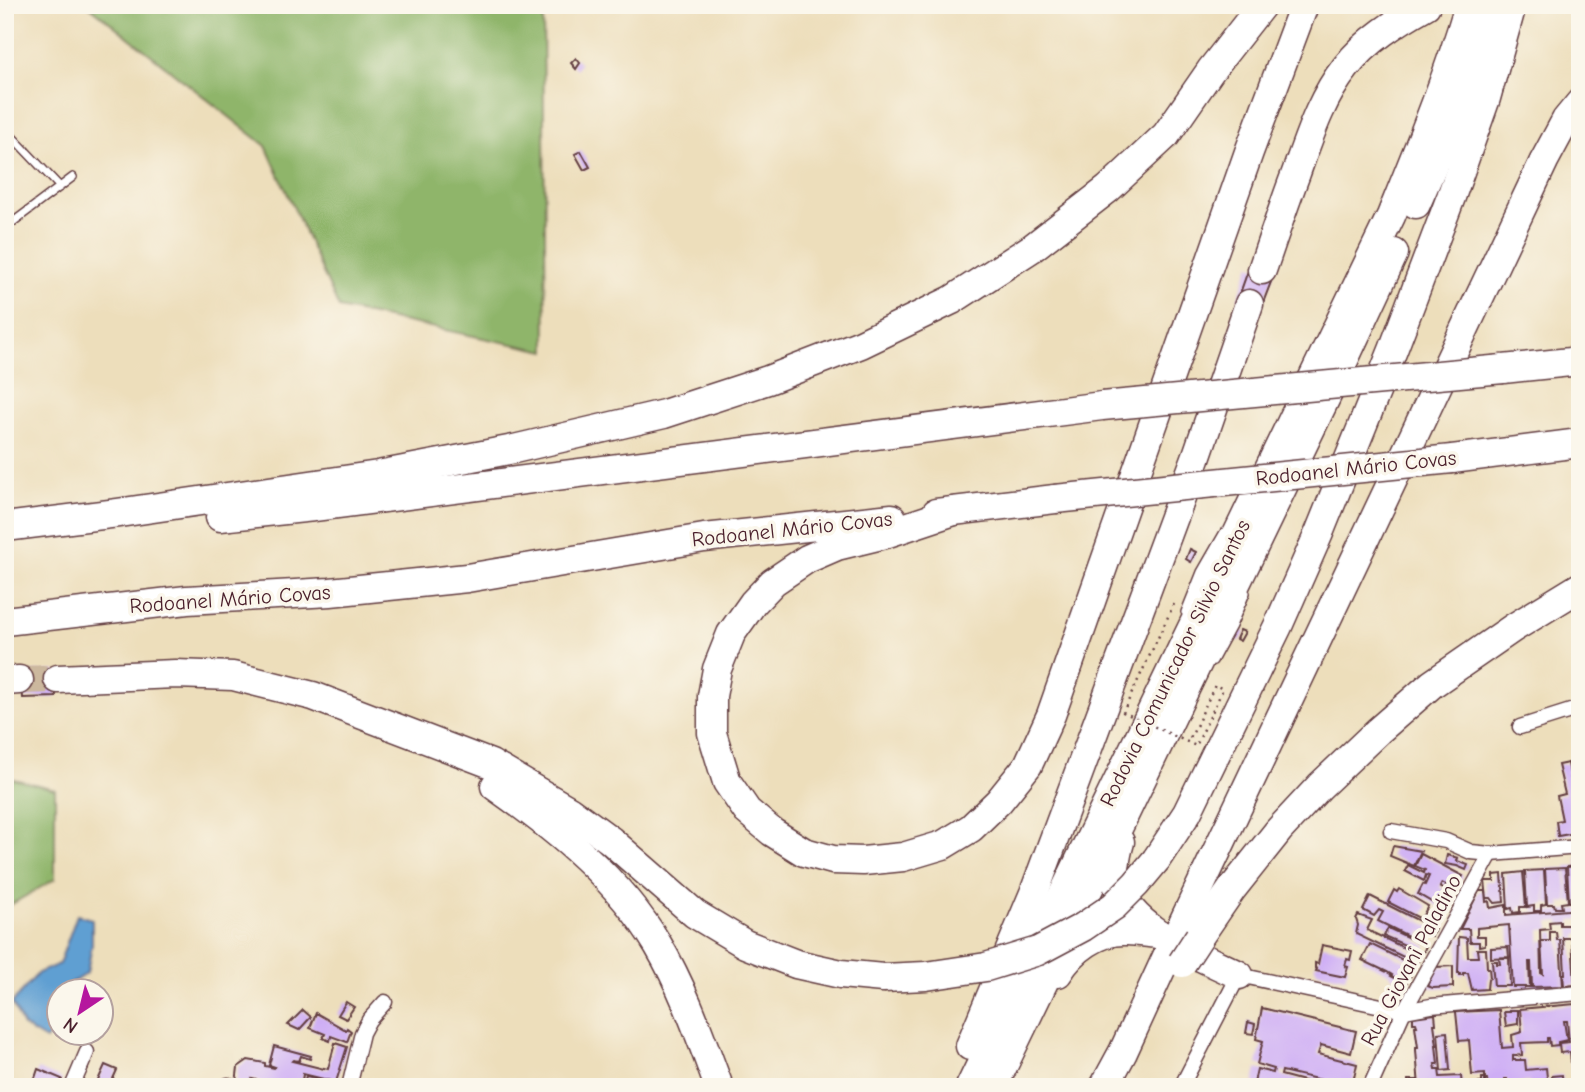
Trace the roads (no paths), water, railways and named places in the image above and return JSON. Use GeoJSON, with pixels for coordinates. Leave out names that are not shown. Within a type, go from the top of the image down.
{"type":"FeatureCollection","features":[{"type":"Feature","properties":{"kind":"highway"},"geometry":{"type":"LineString","coordinates":[[5,527],[365,477],[514,449],[664,414],[768,380],[861,344],[951,300],[1032,248],[1108,189],[1166,135],[1211,70],[1262,5]]}},
{"type":"Feature","properties":{"kind":"highway"},"geometry":{"type":"LineString","coordinates":[[954,511],[882,535],[837,546],[807,559],[773,582],[753,603],[732,634],[718,669],[712,696],[712,733],[727,782],[747,811],[772,832],[804,852],[833,860],[863,861],[903,857],[943,845],[971,828],[1028,765],[1051,715],[1304,5]]}},
{"type":"Feature","properties":{"kind":"highway","name":"Rodovia Comunicador Silvio Santos"},"geometry":{"type":"LineString","coordinates":[[971,1087],[1391,216],[1427,129],[1469,5]]}},
{"type":"Feature","properties":{"kind":"highway","name":"Rodovia Comunicador Silvio Santos"},"geometry":{"type":"LineString","coordinates":[[993,1087],[1128,807],[1179,726],[1261,532],[1413,211],[1478,50],[1491,5]]}},
{"type":"Feature","properties":{"kind":"highway"},"geometry":{"type":"LineString","coordinates":[[58,679],[175,674],[233,677],[313,696],[433,741],[491,764],[569,810],[610,840],[695,914],[745,944],[796,964],[841,975],[883,978],[926,976],[986,967],[1038,951],[1083,927],[1114,906],[1156,860],[1187,813],[1278,626],[1393,351],[1486,98],[1512,5]]}},
{"type":"Feature","properties":{"kind":"highway"},"geometry":{"type":"LineString","coordinates":[[1262,270],[1324,100],[1346,67],[1373,39],[1415,11]]}},
{"type":"Feature","properties":{"kind":"highway"},"geometry":{"type":"LineString","coordinates":[[1104,1087],[1178,943],[1544,161],[1566,120],[1580,103]]}},
{"type":"Feature","properties":{"kind":"highway"},"geometry":{"type":"LineString","coordinates":[[953,1087],[1034,892],[1196,458],[1249,304]]}},
{"type":"Feature","properties":{"kind":"highway"},"geometry":{"type":"LineString","coordinates":[[5,539],[314,507],[1102,406],[1580,361]]}},
{"type":"Feature","properties":{"kind":"highway","name":"Rodoanel Mário Covas"},"geometry":{"type":"LineString","coordinates":[[5,621],[187,600],[330,592],[467,578],[704,538],[1452,459],[1580,443]]}},
{"type":"Feature","properties":{"kind":"highway"},"geometry":{"type":"LineString","coordinates":[[1178,943],[1232,889],[1279,830],[1320,786],[1378,731],[1432,684],[1513,628],[1580,587]]}},
{"type":"Feature","properties":{"kind":"highway"},"geometry":{"type":"LineString","coordinates":[[433,741],[540,818],[584,855],[625,899],[658,944],[688,1005],[719,1087]]}},
{"type":"Feature","properties":{"kind":"highway"},"geometry":{"type":"LineString","coordinates":[[1128,807],[1115,871],[1116,883],[1130,911],[1178,943],[1239,975]]}},
{"type":"Feature","properties":{"kind":"highway"},"geometry":{"type":"LineString","coordinates":[[1018,1037],[1063,966],[1081,947],[1102,934],[1124,931],[1178,943]]}},
{"type":"Feature","properties":{"kind":"street"},"geometry":{"type":"LineString","coordinates":[[1521,727],[1580,708]]}},
{"type":"Feature","properties":{"kind":"street"},"geometry":{"type":"LineString","coordinates":[[1391,831],[1446,841],[1471,852],[1491,854],[1580,847]]}},
{"type":"Feature","properties":{"kind":"street","name":"Rua Giovani Paladino"},"geometry":{"type":"LineString","coordinates":[[1370,1087],[1404,1011],[1491,854]]}},
{"type":"Feature","properties":{"kind":"street"},"geometry":{"type":"LineString","coordinates":[[1181,1087],[1239,975],[1404,1011],[1431,1006],[1580,993]]}},
{"type":"Feature","properties":{"kind":"street"},"geometry":{"type":"LineString","coordinates":[[349,1087],[362,1033],[369,1020],[385,1002]]}},
{"type":"Feature","properties":{"kind":"street"},"geometry":{"type":"LineString","coordinates":[[72,1087],[87,1052]]}},
{"type":"Feature","properties":{"kind":"lane"},"geometry":{"type":"LineString","coordinates":[[5,129],[60,187]]}},
{"type":"Feature","properties":{"kind":"lane"},"geometry":{"type":"LineString","coordinates":[[5,228],[74,177]]}},
{"type":"Feature","properties":{"kind":"lane"},"geometry":{"type":"LineString","coordinates":[[1238,512],[1269,469]]}},
{"type":"Feature","properties":{"kind":"lane"},"geometry":{"type":"LineString","coordinates":[[1184,616],[1201,572],[1230,523]]}},
{"type":"Feature","properties":{"kind":"lane"},"geometry":{"type":"LineString","coordinates":[[1250,576],[1261,532]]}},
{"type":"Feature","properties":{"kind":"lane"},"geometry":{"type":"LineString","coordinates":[[1205,673],[1232,626],[1247,588]]}},
{"type":"Feature","properties":{"kind":"lane"},"geometry":{"type":"LineString","coordinates":[[1175,661],[1182,627]]}},
{"type":"Feature","properties":{"kind":"lane"},"geometry":{"type":"LineString","coordinates":[[1179,726],[1194,690]]}},
{"type":"Feature","properties":{"kind":"water"},"geometry":{"type":"Polygon","coordinates":[[[77,915],[92,919],[92,945],[87,973],[82,976],[46,976],[46,1040],[23,1026],[12,1003],[38,973],[59,964],[77,915]]]}},
{"type":"Feature","properties":{"kind":"tunnel"},"geometry":{"type":"LineString","coordinates":[[19,680],[58,679]]}}]}
